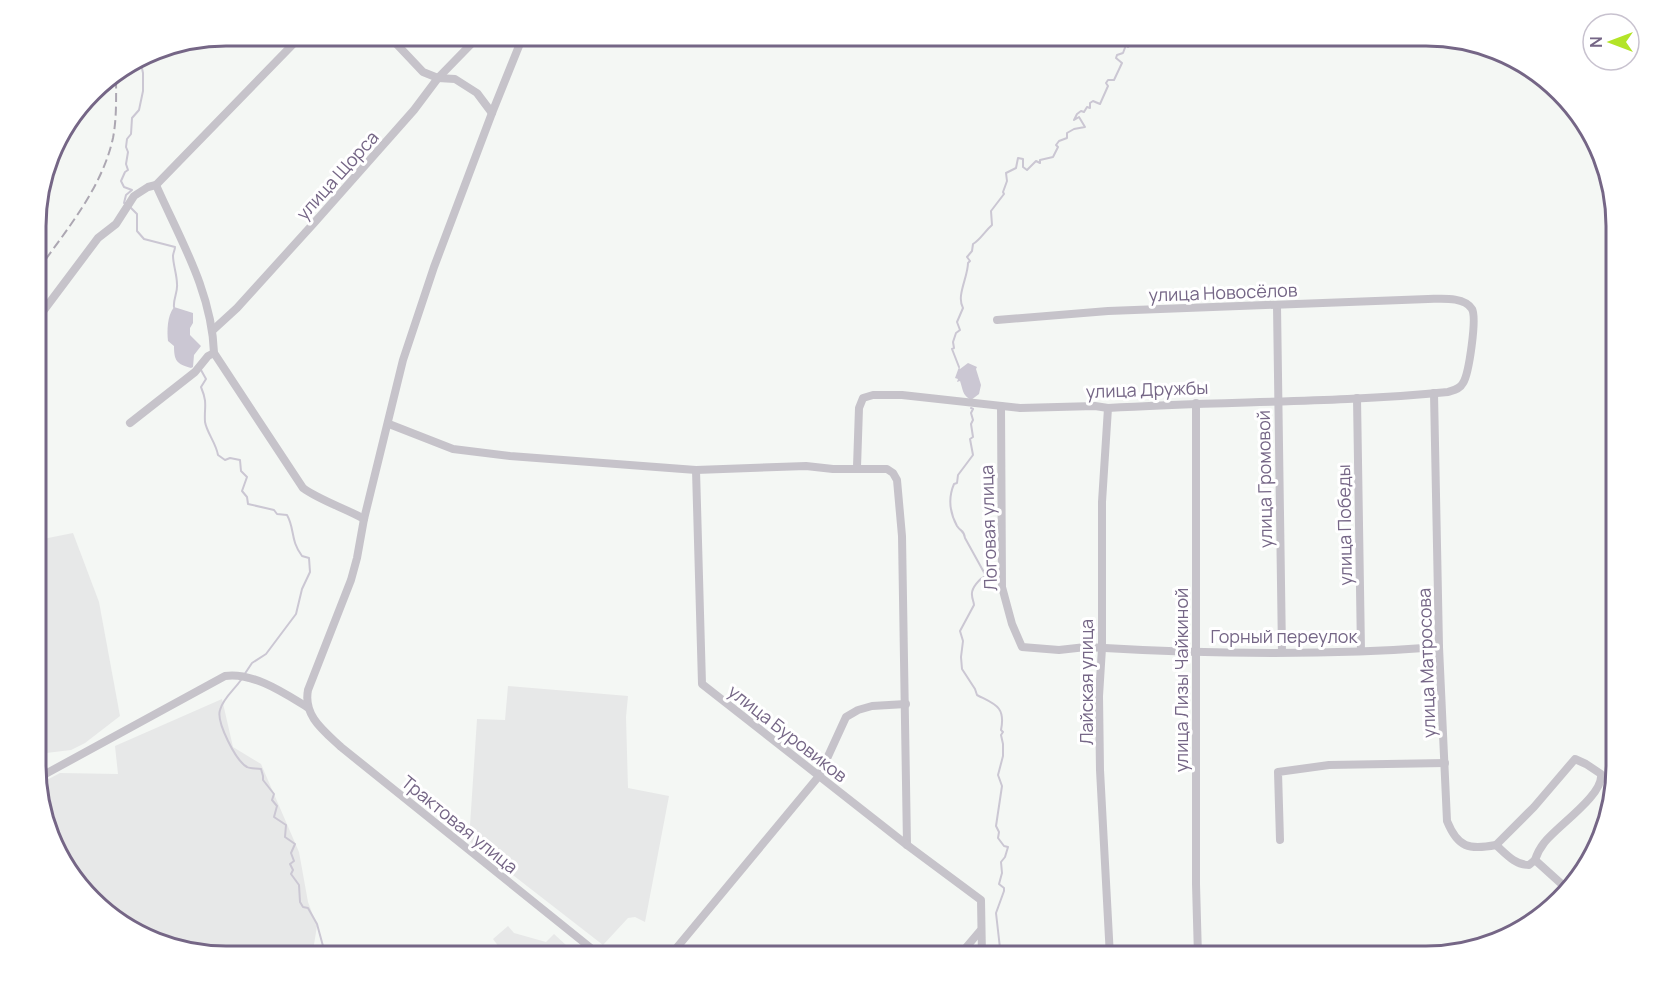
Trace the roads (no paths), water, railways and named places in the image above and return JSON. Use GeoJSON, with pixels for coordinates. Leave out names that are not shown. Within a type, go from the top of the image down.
{"type":"FeatureCollection","features":[{"type":"Feature","properties":{"kind":"street"},"geometry":{"type":"LineString","coordinates":[[46,308],[98,238],[116,224],[134,196],[156,185],[290,47]]}},
{"type":"Feature","properties":{"kind":"street"},"geometry":{"type":"LineString","coordinates":[[399,47],[423,72],[438,78],[455,79],[477,93],[492,113]]}},
{"type":"Feature","properties":{"kind":"street","name":"улица Щорса"},"geometry":{"type":"LineString","coordinates":[[213,330],[237,308],[468,47]]}},
{"type":"Feature","properties":{"kind":"street"},"geometry":{"type":"LineString","coordinates":[[47,773],[225,676],[234,675],[257,681],[307,707],[308,690],[351,580],[403,360],[434,267],[519,47]]}},
{"type":"Feature","properties":{"kind":"street"},"geometry":{"type":"LineString","coordinates":[[156,185],[195,268],[213,330],[214,353],[303,488],[364,519]]}},
{"type":"Feature","properties":{"kind":"street","name":"улица Новосёлов"},"geometry":{"type":"LineString","coordinates":[[997,320],[1108,311],[1450,300]]}},
{"type":"Feature","properties":{"kind":"street","name":"улица Дружбы"},"geometry":{"type":"LineString","coordinates":[[857,467],[859,408],[863,398],[873,394],[1020,408],[1095,406],[1108,408],[1357,398],[1434,393],[1458,388],[1464,381],[1474,320],[1472,309],[1464,302],[1450,300]]}},
{"type":"Feature","properties":{"kind":"street","name":"улица Громовой"},"geometry":{"type":"LineString","coordinates":[[1277,306],[1282,652]]}},
{"type":"Feature","properties":{"kind":"street"},"geometry":{"type":"LineString","coordinates":[[130,423],[195,372],[208,356],[214,353]]}},
{"type":"Feature","properties":{"kind":"street","name":"улица Матросова"},"geometry":{"type":"LineString","coordinates":[[1434,393],[1438,647],[1447,821],[1457,840],[1470,847],[1496,845]]}},
{"type":"Feature","properties":{"kind":"street","name":"улица Победы"},"geometry":{"type":"LineString","coordinates":[[1357,398],[1361,651]]}},
{"type":"Feature","properties":{"kind":"street","name":"улица Лизы Чайкиной"},"geometry":{"type":"LineString","coordinates":[[1196,403],[1198,946]]}},
{"type":"Feature","properties":{"kind":"street","name":"Логовая улица"},"geometry":{"type":"LineString","coordinates":[[1001,406],[1002,587],[1012,624],[1022,647]]}},
{"type":"Feature","properties":{"kind":"street","name":"Лайская улица"},"geometry":{"type":"LineString","coordinates":[[1108,408],[1102,502],[1102,648],[1099,696],[1100,770],[1109,946]]}},
{"type":"Feature","properties":{"kind":"street"},"geometry":{"type":"LineString","coordinates":[[389,424],[453,449],[696,470],[806,466],[833,469],[857,467],[887,469],[893,473],[897,480],[902,536],[907,845]]}},
{"type":"Feature","properties":{"kind":"street","name":"улица Буровиков"},"geometry":{"type":"LineString","coordinates":[[696,470],[702,684],[907,845],[981,900],[981,946]]}},
{"type":"Feature","properties":{"kind":"street","name":"Горный переулок"},"geometry":{"type":"LineString","coordinates":[[1022,647],[1059,650],[1086,647],[1282,652],[1390,651],[1438,647]]}},
{"type":"Feature","properties":{"kind":"street"},"geometry":{"type":"LineString","coordinates":[[291,697],[308,690]]}},
{"type":"Feature","properties":{"kind":"street"},"geometry":{"type":"LineString","coordinates":[[678,946],[819,776],[846,717],[872,706],[906,704]]}},
{"type":"Feature","properties":{"kind":"street","name":"Трактовая улица"},"geometry":{"type":"LineString","coordinates":[[307,707],[317,724],[341,747],[588,946]]}},
{"type":"Feature","properties":{"kind":"street"},"geometry":{"type":"LineString","coordinates":[[1575,759],[1598,771],[1602,778],[1596,791],[1545,842],[1535,860],[1529,865],[1522,865],[1496,845],[1534,807],[1575,759]]}},
{"type":"Feature","properties":{"kind":"street"},"geometry":{"type":"LineString","coordinates":[[1280,840],[1278,772],[1329,765],[1445,764]]}},
{"type":"Feature","properties":{"kind":"street"},"geometry":{"type":"LineString","coordinates":[[1535,860],[1562,884]]}},
{"type":"Feature","properties":{"kind":"street"},"geometry":{"type":"LineString","coordinates":[[967,946],[980,931]]}},
{"type":"Feature","properties":{"kind":"waterway"},"geometry":{"type":"LineString","coordinates":[[959,367],[952,349],[956,333],[960,330],[957,322],[963,308],[961,298],[970,261],[967,257],[972,251],[973,244],[992,225],[991,211],[1004,194],[1006,173],[1016,168],[1018,158],[1023,159],[1023,167],[1027,170],[1036,161],[1040,163],[1040,160],[1053,157],[1058,147],[1056,145],[1067,138],[1067,133],[1085,127],[1079,117],[1074,120],[1077,114],[1084,112],[1087,107],[1090,108],[1090,103],[1093,101],[1100,104],[1108,86],[1106,83],[1108,80],[1114,80],[1122,63],[1116,58],[1117,55],[1123,53],[1126,46]]}},
{"type":"Feature","properties":{"kind":"waterway"},"geometry":{"type":"LineString","coordinates":[[126,203],[124,203],[126,195],[132,190],[124,187],[121,181],[128,170],[126,147],[127,139],[131,134],[132,118],[139,110],[143,91],[142,68]]}},
{"type":"Feature","properties":{"kind":"waterway"},"geometry":{"type":"LineString","coordinates":[[130,207],[137,214],[137,231],[144,239],[175,247],[173,256],[177,287],[174,307]]}},
{"type":"Feature","properties":{"kind":"waterway"},"geometry":{"type":"LineString","coordinates":[[201,370],[206,379],[201,387],[205,401],[205,422],[218,455],[225,460],[230,458],[240,460],[241,471],[247,477],[242,491],[247,497],[248,504],[287,515],[298,550],[302,556],[309,558],[310,572],[302,589],[296,614],[266,654],[252,663],[244,675]]}},
{"type":"Feature","properties":{"kind":"waterway"},"geometry":{"type":"LineString","coordinates":[[971,408],[973,409],[971,413],[973,437],[970,439],[973,455],[958,475],[957,483],[954,484],[951,505],[957,526],[964,534],[986,576],[973,589],[974,605],[960,631],[963,641],[962,669],[977,695],[997,707],[1002,716],[1003,756],[998,775],[1002,786],[996,826],[999,832],[998,838],[1004,846],[1008,847],[1001,862],[1002,873],[999,884],[1004,891],[996,913],[1000,946]]}},
{"type":"Feature","properties":{"kind":"waterway"},"geometry":{"type":"LineString","coordinates":[[241,680],[221,706],[221,723],[238,757],[247,767],[261,769],[263,780],[274,794],[272,800],[277,806],[274,817],[286,825],[285,837],[295,844],[291,853],[294,861],[290,864],[293,870],[291,874],[299,885],[300,902],[303,907],[308,908],[317,924],[323,946]]}},
{"type":"Feature","properties":{"kind":"railway"},"geometry":{"type":"LineString","coordinates":[[46,259],[72,223],[101,174],[113,138],[116,85]]}}]}
